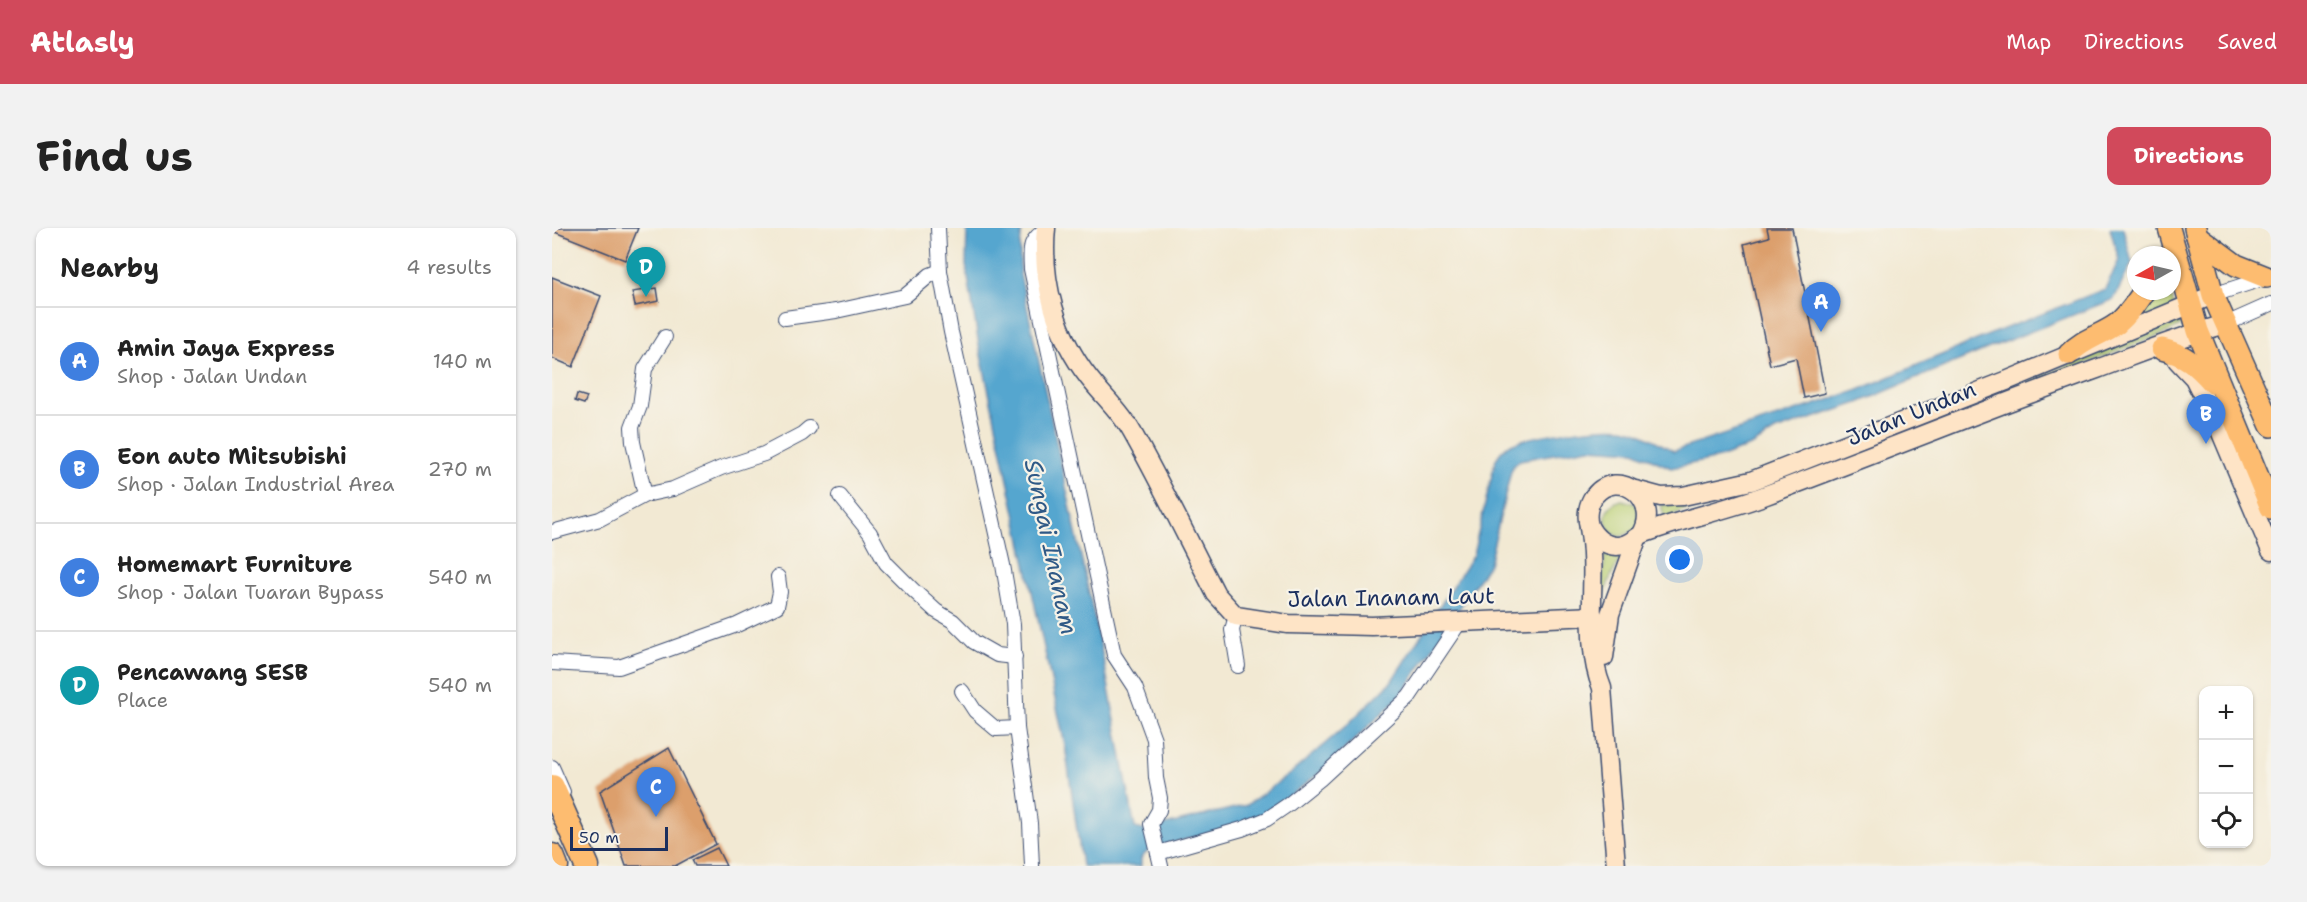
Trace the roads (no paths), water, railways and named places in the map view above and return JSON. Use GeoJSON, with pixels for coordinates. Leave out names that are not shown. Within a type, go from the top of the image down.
{"type":"FeatureCollection","features":[{"type":"Feature","properties":{"kind":"highway"},"geometry":{"type":"LineString","coordinates":[[552,787],[587,866]]}},
{"type":"Feature","properties":{"kind":"highway"},"geometry":{"type":"LineString","coordinates":[[552,856],[556,866]]}},
{"type":"Feature","properties":{"kind":"main road"},"geometry":{"type":"LineString","coordinates":[[2162,228],[2163,246]]}},
{"type":"Feature","properties":{"kind":"main road"},"geometry":{"type":"LineString","coordinates":[[2169,228],[2198,331],[2271,508]]}},
{"type":"Feature","properties":{"kind":"main road"},"geometry":{"type":"LineString","coordinates":[[2196,232],[2236,265],[2269,277]]}},
{"type":"Feature","properties":{"kind":"main road"},"geometry":{"type":"LineString","coordinates":[[2196,232],[2213,295],[2271,426]]}},
{"type":"Feature","properties":{"kind":"main road"},"geometry":{"type":"LineString","coordinates":[[2069,354],[2080,343],[2118,323],[2138,300]]}},
{"type":"Feature","properties":{"kind":"main road"},"geometry":{"type":"LineString","coordinates":[[2162,349],[2180,354],[2196,364],[2225,397]]}},
{"type":"Feature","properties":{"kind":"street"},"geometry":{"type":"LineString","coordinates":[[938,228],[940,271],[951,332],[1003,565],[1013,624],[1017,728],[1030,823],[1032,866]]}},
{"type":"Feature","properties":{"kind":"street"},"geometry":{"type":"LineString","coordinates":[[1047,228],[1044,248],[1047,279],[1054,311],[1070,349],[1089,378],[1131,430],[1216,594],[1236,616],[1233,630],[1238,666]]}},
{"type":"Feature","properties":{"kind":"street"},"geometry":{"type":"LineString","coordinates":[[1047,228],[1035,236],[1030,247],[1031,269],[1114,655],[1135,687],[1154,739],[1156,778],[1160,798],[1159,810],[1151,824],[1160,859],[1242,830],[1267,819],[1289,804],[1320,779],[1409,697],[1459,623]]}},
{"type":"Feature","properties":{"kind":"street"},"geometry":{"type":"LineString","coordinates":[[785,318],[836,311],[905,296],[930,275],[940,271]]}},
{"type":"Feature","properties":{"kind":"street"},"geometry":{"type":"LineString","coordinates":[[2213,295],[2269,277]]}},
{"type":"Feature","properties":{"kind":"street","name":"Jalan Undan"},"geometry":{"type":"LineString","coordinates":[[1616,866],[1602,688],[1594,655],[1593,550],[1588,522],[1590,503],[1603,489],[1621,485],[1661,497],[1683,496],[1751,481],[2006,381],[2213,295]]}},
{"type":"Feature","properties":{"kind":"street"},"geometry":{"type":"LineString","coordinates":[[2226,324],[2271,303]]}},
{"type":"Feature","properties":{"kind":"street","name":"Jalan Undan"},"geometry":{"type":"LineString","coordinates":[[1588,522],[1591,531],[1607,544],[1617,546],[1627,544],[1675,522],[1761,497],[2134,354],[2198,331],[2226,324]]}},
{"type":"Feature","properties":{"kind":"street"},"geometry":{"type":"LineString","coordinates":[[645,495],[632,428],[640,406],[645,369],[665,337]]}},
{"type":"Feature","properties":{"kind":"street"},"geometry":{"type":"LineString","coordinates":[[2134,354],[2162,349],[2183,364],[2194,378],[2219,428],[2271,551]]}},
{"type":"Feature","properties":{"kind":"street"},"geometry":{"type":"LineString","coordinates":[[552,532],[600,519],[645,495],[674,489],[721,468],[764,454],[806,431]]}},
{"type":"Feature","properties":{"kind":"street","name":"Jalan Undan"},"geometry":{"type":"LineString","coordinates":[[1602,688],[1605,676],[1605,636],[1610,614],[1623,572],[1647,522],[1648,513],[1641,496],[1635,490]]}},
{"type":"Feature","properties":{"kind":"street"},"geometry":{"type":"LineString","coordinates":[[840,496],[870,533],[886,563],[913,590],[953,621],[974,642],[997,655],[1015,657]]}},
{"type":"Feature","properties":{"kind":"street"},"geometry":{"type":"LineString","coordinates":[[1593,616],[1599,610],[1606,583],[1623,572]]}},
{"type":"Feature","properties":{"kind":"street"},"geometry":{"type":"LineString","coordinates":[[552,663],[619,667],[737,625],[777,606],[780,592],[778,577]]}},
{"type":"Feature","properties":{"kind":"street","name":"Jalan Inanam Laut"},"geometry":{"type":"LineString","coordinates":[[1236,616],[1288,624],[1362,626],[1593,616]]}},
{"type":"Feature","properties":{"kind":"street"},"geometry":{"type":"LineString","coordinates":[[963,691],[975,711],[996,729],[1017,728]]}},
{"type":"Feature","properties":{"kind":"street"},"geometry":{"type":"LineString","coordinates":[[552,767],[594,866]]}},
{"type":"Feature","properties":{"kind":"water","name":"Sungai Inanam"},"geometry":{"type":"Polygon","coordinates":[[[967,228],[1022,228],[1020,274],[1105,667],[1135,828],[1144,830],[1247,805],[1291,773],[1348,724],[1391,682],[1473,555],[1495,462],[1500,452],[1509,445],[1549,434],[1618,428],[1640,433],[1674,451],[1856,391],[2105,289],[2119,260],[2110,228],[2123,228],[2128,246],[2127,273],[2114,299],[1858,403],[1775,431],[1753,445],[1719,458],[1671,468],[1634,451],[1589,448],[1520,460],[1511,471],[1489,564],[1402,694],[1321,772],[1268,812],[1252,821],[1149,850],[1141,858],[1141,866],[1082,866],[1065,745],[979,346],[966,265],[967,228]]]}},
{"type":"Feature","properties":{"kind":"place","name":"Pencawang SESB"},"geometry":{"type":"Point","coordinates":[646,297]}},
{"type":"Feature","properties":{"kind":"place","name":"Amin Jaya Express"},"geometry":{"type":"Point","coordinates":[1821,332]}},
{"type":"Feature","properties":{"kind":"place","name":"Eon auto Mitsubishi"},"geometry":{"type":"Point","coordinates":[2206,444]}},
{"type":"Feature","properties":{"kind":"place","name":"Homemart Furniture"},"geometry":{"type":"Point","coordinates":[656,817]}}]}
